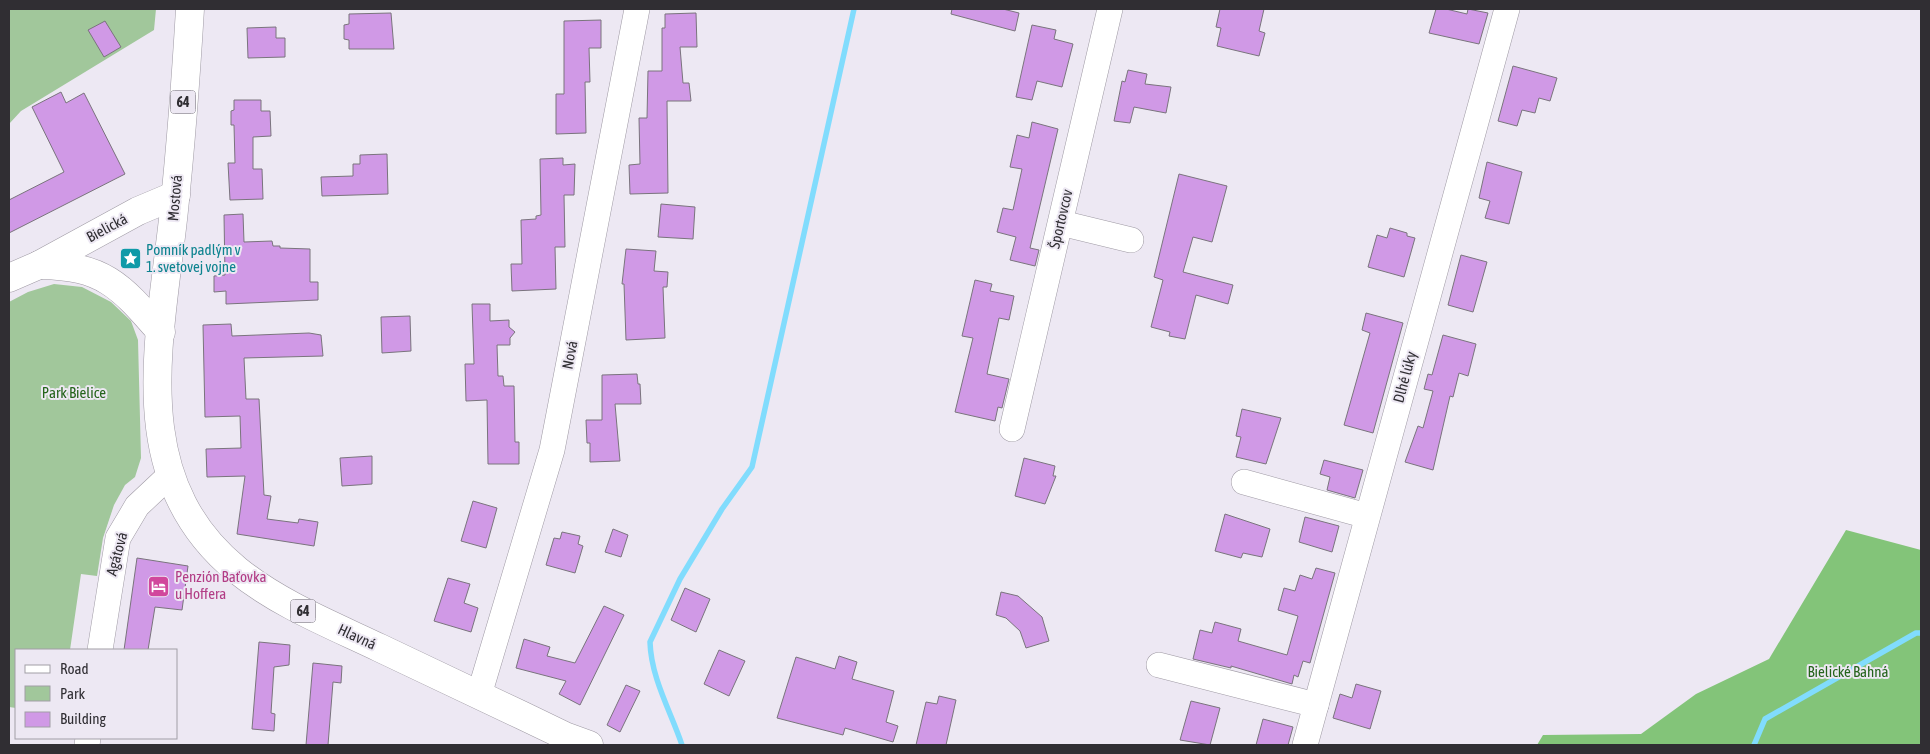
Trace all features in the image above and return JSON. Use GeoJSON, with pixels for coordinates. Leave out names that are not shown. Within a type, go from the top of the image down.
{"type":"FeatureCollection","features":[{"type":"Feature","properties":{"kind":"main road","name":"Mostová"},"geometry":{"type":"LineString","coordinates":[[170,475],[162,445],[156,398],[176,195],[190,9]]}},
{"type":"Feature","properties":{"kind":"main road","name":"Bielická"},"geometry":{"type":"LineString","coordinates":[[9,278],[138,211],[176,195]]}},
{"type":"Feature","properties":{"kind":"main road","name":"Bielická"},"geometry":{"type":"LineString","coordinates":[[39,264],[72,266],[104,278],[127,294],[161,332]]}},
{"type":"Feature","properties":{"kind":"main road","name":"Hlavná"},"geometry":{"type":"LineString","coordinates":[[170,475],[194,523],[210,544],[237,570],[288,603],[589,745]]}},
{"type":"Feature","properties":{"kind":"street","name":"Nová"},"geometry":{"type":"LineString","coordinates":[[480,695],[552,450],[637,9]]}},
{"type":"Feature","properties":{"kind":"street","name":"Športovcov"},"geometry":{"type":"LineString","coordinates":[[1012,429],[1110,9]]}},
{"type":"Feature","properties":{"kind":"street","name":"Dlhé lúky"},"geometry":{"type":"LineString","coordinates":[[1305,745],[1506,9]]}},
{"type":"Feature","properties":{"kind":"street"},"geometry":{"type":"LineString","coordinates":[[1060,223],[1131,240]]}},
{"type":"Feature","properties":{"kind":"street","name":"Agátová"},"geometry":{"type":"LineString","coordinates":[[100,649],[118,538],[137,506],[170,475]]}},
{"type":"Feature","properties":{"kind":"street"},"geometry":{"type":"LineString","coordinates":[[1244,482],[1367,516]]}},
{"type":"Feature","properties":{"kind":"street"},"geometry":{"type":"LineString","coordinates":[[1159,665],[1316,705]]}},
{"type":"Feature","properties":{"kind":"green space"},"geometry":{"type":"Polygon","coordinates":[[[9,9],[156,9],[154,30],[21,111],[9,124],[9,9]]]}},
{"type":"Feature","properties":{"kind":"green space","name":"Park Bielice"},"geometry":{"type":"Polygon","coordinates":[[[54,284],[82,287],[111,302],[131,321],[138,340],[141,458],[135,477],[125,485],[114,505],[103,538],[97,576],[81,574],[70,649],[15,649],[15,708],[9,707],[9,302],[28,292],[54,284]]]}},
{"type":"Feature","properties":{"kind":"green space","name":"Bielické Bahná"},"geometry":{"type":"Polygon","coordinates":[[[1846,530],[1921,550],[1921,745],[1537,745],[1543,735],[1641,734],[1696,694],[1769,659],[1846,530]]]}},
{"type":"Feature","properties":{"kind":"building"},"geometry":{"type":"Polygon","coordinates":[[[952,9],[1003,9],[1019,13],[1015,31],[951,14],[952,9]]]}},
{"type":"Feature","properties":{"kind":"building"},"geometry":{"type":"Polygon","coordinates":[[[1220,9],[1264,9],[1259,31],[1265,33],[1259,56],[1217,46],[1221,28],[1216,27],[1220,9]]]}},
{"type":"Feature","properties":{"kind":"building"},"geometry":{"type":"Polygon","coordinates":[[[1436,9],[1446,9],[1467,14],[1468,9],[1488,13],[1479,44],[1429,33],[1436,9]]]}},
{"type":"Feature","properties":{"kind":"building"},"geometry":{"type":"Polygon","coordinates":[[[391,13],[394,49],[349,49],[349,40],[344,39],[344,25],[349,24],[349,14],[391,13]]]}},
{"type":"Feature","properties":{"kind":"building"},"geometry":{"type":"Polygon","coordinates":[[[696,13],[697,47],[680,47],[683,83],[689,83],[691,101],[667,101],[668,193],[630,194],[629,165],[640,164],[639,118],[647,118],[648,71],[662,71],[662,28],[665,28],[665,14],[696,13]]]}},
{"type":"Feature","properties":{"kind":"building"},"geometry":{"type":"Polygon","coordinates":[[[601,20],[601,48],[589,48],[590,82],[585,82],[586,133],[556,134],[556,94],[564,94],[564,21],[601,20]]]}},
{"type":"Feature","properties":{"kind":"building"},"geometry":{"type":"Polygon","coordinates":[[[105,21],[121,47],[104,57],[88,30],[105,21]]]}},
{"type":"Feature","properties":{"kind":"building"},"geometry":{"type":"Polygon","coordinates":[[[1032,25],[1056,30],[1054,39],[1073,44],[1062,87],[1037,81],[1032,100],[1016,97],[1032,25]]]}},
{"type":"Feature","properties":{"kind":"building"},"geometry":{"type":"Polygon","coordinates":[[[276,27],[276,38],[285,38],[285,57],[248,58],[247,28],[276,27]]]}},
{"type":"Feature","properties":{"kind":"building"},"geometry":{"type":"Polygon","coordinates":[[[1513,66],[1557,78],[1550,101],[1539,98],[1535,113],[1522,110],[1517,126],[1498,121],[1513,66]]]}},
{"type":"Feature","properties":{"kind":"building"},"geometry":{"type":"Polygon","coordinates":[[[1128,70],[1147,74],[1145,84],[1171,87],[1166,113],[1134,107],[1130,123],[1114,121],[1122,81],[1125,82],[1128,70]]]}},
{"type":"Feature","properties":{"kind":"building"},"geometry":{"type":"Polygon","coordinates":[[[61,92],[66,103],[84,93],[125,174],[9,233],[9,200],[64,172],[32,107],[61,92]]]}},
{"type":"Feature","properties":{"kind":"building"},"geometry":{"type":"Polygon","coordinates":[[[234,100],[261,100],[261,111],[270,111],[271,136],[253,137],[253,169],[262,169],[263,199],[230,200],[228,163],[235,163],[234,125],[231,125],[231,111],[234,110],[234,100]]]}},
{"type":"Feature","properties":{"kind":"building"},"geometry":{"type":"Polygon","coordinates":[[[1032,122],[1058,129],[1030,248],[1039,250],[1035,266],[1010,260],[1016,237],[997,232],[1003,208],[1013,210],[1022,169],[1010,167],[1017,135],[1029,138],[1032,122]]]}},
{"type":"Feature","properties":{"kind":"building"},"geometry":{"type":"Polygon","coordinates":[[[387,154],[388,194],[322,196],[321,177],[353,176],[353,164],[360,164],[360,155],[387,154]]]}},
{"type":"Feature","properties":{"kind":"building"},"geometry":{"type":"Polygon","coordinates":[[[563,158],[563,165],[575,164],[574,195],[564,195],[565,247],[555,247],[556,289],[512,291],[511,264],[522,264],[521,220],[536,219],[536,216],[541,215],[540,159],[563,158]]]}},
{"type":"Feature","properties":{"kind":"building"},"geometry":{"type":"Polygon","coordinates":[[[1487,162],[1522,172],[1509,224],[1485,218],[1490,201],[1479,198],[1487,162]]]}},
{"type":"Feature","properties":{"kind":"building"},"geometry":{"type":"Polygon","coordinates":[[[1179,174],[1227,186],[1212,242],[1193,237],[1183,272],[1233,285],[1228,304],[1196,295],[1185,339],[1169,336],[1170,332],[1151,327],[1163,280],[1154,277],[1179,174]]]}},
{"type":"Feature","properties":{"kind":"building"},"geometry":{"type":"Polygon","coordinates":[[[661,204],[695,207],[693,239],[658,237],[661,204]]]}},
{"type":"Feature","properties":{"kind":"building"},"geometry":{"type":"Polygon","coordinates":[[[243,214],[244,242],[272,241],[273,246],[280,246],[280,248],[310,249],[310,282],[318,282],[318,300],[226,304],[226,291],[214,292],[214,276],[225,275],[224,215],[243,214]]]}},
{"type":"Feature","properties":{"kind":"building"},"geometry":{"type":"Polygon","coordinates":[[[1390,228],[1407,233],[1407,236],[1415,238],[1404,277],[1368,267],[1377,235],[1387,238],[1390,228]]]}},
{"type":"Feature","properties":{"kind":"building"},"geometry":{"type":"Polygon","coordinates":[[[626,249],[656,251],[654,271],[668,272],[667,287],[663,287],[665,338],[626,340],[624,284],[622,284],[626,249]]]}},
{"type":"Feature","properties":{"kind":"building"},"geometry":{"type":"Polygon","coordinates":[[[1461,255],[1487,262],[1473,312],[1448,305],[1461,255]]]}},
{"type":"Feature","properties":{"kind":"building"},"geometry":{"type":"Polygon","coordinates":[[[975,280],[992,284],[990,291],[1014,296],[1009,320],[999,318],[987,374],[1009,379],[1002,408],[998,407],[995,421],[955,412],[973,338],[962,336],[975,280]]]}},
{"type":"Feature","properties":{"kind":"building"},"geometry":{"type":"Polygon","coordinates":[[[472,304],[490,304],[490,321],[509,320],[509,327],[515,332],[510,338],[510,345],[497,345],[498,376],[503,376],[504,386],[514,386],[515,442],[519,442],[519,464],[488,464],[487,400],[466,401],[465,364],[474,364],[472,304]]]}},
{"type":"Feature","properties":{"kind":"building"},"geometry":{"type":"Polygon","coordinates":[[[1366,313],[1403,323],[1373,433],[1344,425],[1370,333],[1362,330],[1366,313]]]}},
{"type":"Feature","properties":{"kind":"building"},"geometry":{"type":"Polygon","coordinates":[[[410,316],[411,351],[382,353],[381,317],[410,316]]]}},
{"type":"Feature","properties":{"kind":"building"},"geometry":{"type":"Polygon","coordinates":[[[231,324],[232,336],[309,333],[321,335],[323,356],[244,358],[246,399],[259,399],[264,495],[271,496],[267,519],[298,523],[299,519],[318,522],[314,546],[237,534],[245,476],[207,477],[206,449],[241,448],[240,416],[205,417],[203,325],[231,324]]]}},
{"type":"Feature","properties":{"kind":"building"},"geometry":{"type":"Polygon","coordinates":[[[1443,335],[1476,344],[1468,376],[1459,373],[1453,397],[1450,396],[1433,470],[1405,462],[1418,426],[1423,428],[1433,391],[1424,389],[1428,374],[1432,375],[1443,335]]]}},
{"type":"Feature","properties":{"kind":"building"},"geometry":{"type":"Polygon","coordinates":[[[637,374],[638,384],[640,384],[641,404],[615,404],[620,461],[590,462],[590,443],[587,443],[586,420],[602,420],[602,375],[637,374]]]}},
{"type":"Feature","properties":{"kind":"building"},"geometry":{"type":"Polygon","coordinates":[[[1242,409],[1281,418],[1266,464],[1236,457],[1241,437],[1236,436],[1242,409]]]}},
{"type":"Feature","properties":{"kind":"building"},"geometry":{"type":"Polygon","coordinates":[[[372,456],[372,484],[342,486],[340,458],[372,456]]]}},
{"type":"Feature","properties":{"kind":"building"},"geometry":{"type":"Polygon","coordinates":[[[1024,458],[1055,466],[1053,476],[1056,476],[1045,504],[1015,496],[1024,458]]]}},
{"type":"Feature","properties":{"kind":"building"},"geometry":{"type":"Polygon","coordinates":[[[1324,460],[1363,470],[1355,498],[1327,490],[1330,477],[1320,474],[1324,460]]]}},
{"type":"Feature","properties":{"kind":"building"},"geometry":{"type":"Polygon","coordinates":[[[473,501],[497,508],[486,548],[461,541],[473,501]]]}},
{"type":"Feature","properties":{"kind":"building"},"geometry":{"type":"Polygon","coordinates":[[[1225,514],[1270,529],[1262,557],[1243,553],[1241,558],[1215,551],[1225,514]]]}},
{"type":"Feature","properties":{"kind":"building"},"geometry":{"type":"Polygon","coordinates":[[[1305,517],[1339,526],[1332,552],[1299,542],[1305,517]]]}},
{"type":"Feature","properties":{"kind":"building"},"geometry":{"type":"Polygon","coordinates":[[[613,529],[628,535],[621,557],[605,552],[613,529]]]}},
{"type":"Feature","properties":{"kind":"building"},"geometry":{"type":"Polygon","coordinates":[[[562,532],[580,536],[578,544],[583,546],[575,573],[546,565],[554,538],[560,539],[562,532]]]}},
{"type":"Feature","properties":{"kind":"building","name":"Penzión Baťovka u Hoffera"},"geometry":{"type":"Polygon","coordinates":[[[137,558],[188,566],[182,610],[155,607],[148,649],[124,649],[137,558]]]}},
{"type":"Feature","properties":{"kind":"building"},"geometry":{"type":"Polygon","coordinates":[[[1316,568],[1335,573],[1310,663],[1303,661],[1298,677],[1294,675],[1292,684],[1231,666],[1231,668],[1193,659],[1200,630],[1212,633],[1215,622],[1241,629],[1238,641],[1287,655],[1298,616],[1278,610],[1284,588],[1295,591],[1300,575],[1312,579],[1316,568]]]}},
{"type":"Feature","properties":{"kind":"building"},"geometry":{"type":"Polygon","coordinates":[[[448,578],[470,584],[464,603],[478,608],[471,632],[434,621],[448,578]]]}},
{"type":"Feature","properties":{"kind":"building"},"geometry":{"type":"Polygon","coordinates":[[[685,588],[710,599],[696,632],[671,620],[685,588]]]}},
{"type":"Feature","properties":{"kind":"building"},"geometry":{"type":"Polygon","coordinates":[[[1001,592],[1018,596],[1042,617],[1049,641],[1026,648],[1020,631],[1006,618],[996,615],[1001,592]]]}},
{"type":"Feature","properties":{"kind":"building"},"geometry":{"type":"Polygon","coordinates":[[[604,606],[624,615],[580,705],[559,694],[566,681],[516,668],[524,639],[550,647],[547,656],[575,663],[604,606]]]}},
{"type":"Feature","properties":{"kind":"building"},"geometry":{"type":"Polygon","coordinates":[[[259,642],[290,645],[289,665],[274,667],[271,713],[275,714],[274,731],[252,729],[259,642]]]}},
{"type":"Feature","properties":{"kind":"building"},"geometry":{"type":"Polygon","coordinates":[[[719,650],[745,661],[729,696],[704,684],[719,650]]]}},
{"type":"Feature","properties":{"kind":"building"},"geometry":{"type":"Polygon","coordinates":[[[839,656],[857,662],[852,679],[894,691],[886,722],[898,726],[893,742],[845,728],[843,735],[777,718],[796,657],[835,669],[839,656]]]}},
{"type":"Feature","properties":{"kind":"building"},"geometry":{"type":"Polygon","coordinates":[[[313,663],[342,666],[341,683],[333,682],[328,745],[306,745],[313,663]]]}},
{"type":"Feature","properties":{"kind":"building"},"geometry":{"type":"Polygon","coordinates":[[[1356,684],[1381,691],[1370,729],[1333,718],[1340,694],[1352,698],[1356,684]]]}},
{"type":"Feature","properties":{"kind":"building"},"geometry":{"type":"Polygon","coordinates":[[[626,685],[640,691],[620,732],[607,725],[626,685]]]}},
{"type":"Feature","properties":{"kind":"building"},"geometry":{"type":"Polygon","coordinates":[[[939,696],[956,700],[946,745],[916,745],[926,702],[937,704],[939,696]]]}},
{"type":"Feature","properties":{"kind":"building"},"geometry":{"type":"Polygon","coordinates":[[[1191,701],[1220,708],[1210,745],[1180,740],[1191,701]]]}},
{"type":"Feature","properties":{"kind":"building"},"geometry":{"type":"Polygon","coordinates":[[[1263,719],[1293,727],[1288,745],[1256,745],[1263,719]]]}},
{"type":"Feature","properties":{"kind":"waterway"},"geometry":{"type":"LineString","coordinates":[[682,745],[658,682],[651,655],[650,642],[680,579],[722,509],[752,467],[854,9]]}},
{"type":"Feature","properties":{"kind":"waterway"},"geometry":{"type":"LineString","coordinates":[[1754,745],[1765,719],[1916,633],[1921,633]]}},
{"type":"Feature","properties":{"kind":"place","name":"Pomník padlým v 1. svetovej vojne"},"geometry":{"type":"Point","coordinates":[130,259]}},
{"type":"Feature","properties":{"kind":"place","name":"Penzión Baťovka u Hoffera"},"geometry":{"type":"Point","coordinates":[159,586]}}]}
